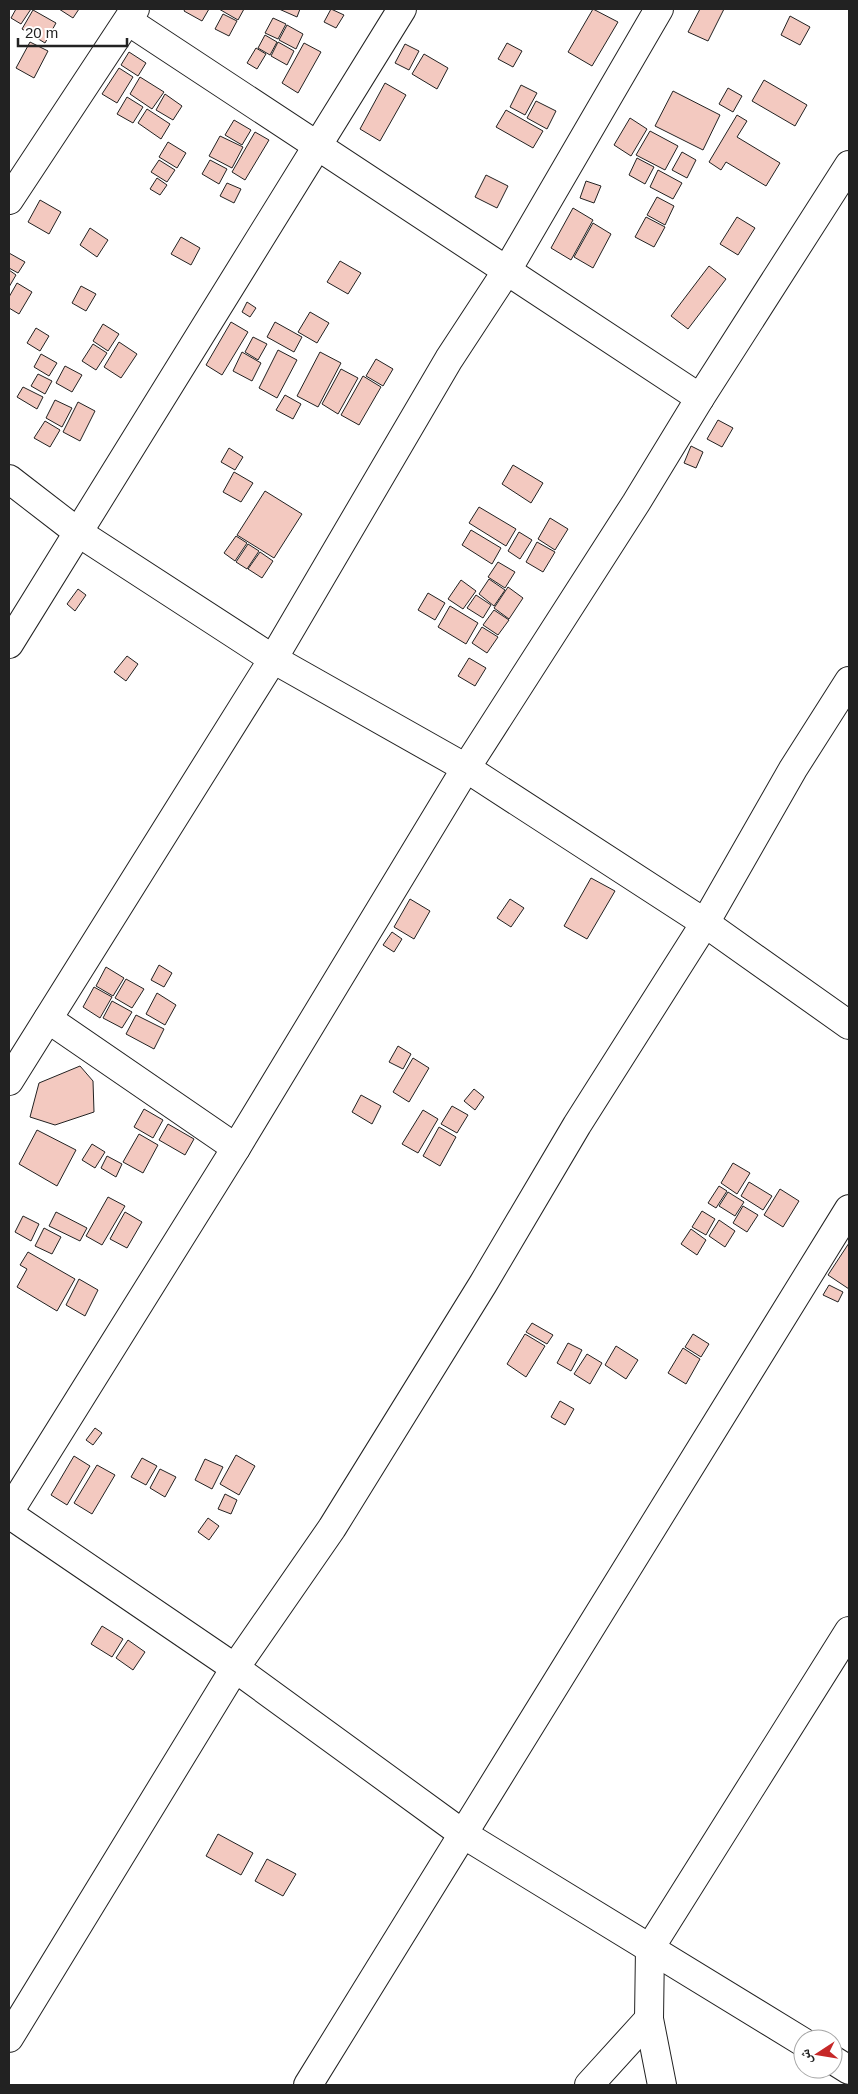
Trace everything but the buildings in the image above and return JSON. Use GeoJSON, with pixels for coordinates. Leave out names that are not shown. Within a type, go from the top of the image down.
{"type":"FeatureCollection","features":[{"type":"Feature","properties":{"kind":"street"},"geometry":{"type":"LineString","coordinates":[[9,644],[79,533],[316,144],[402,9]]}},
{"type":"Feature","properties":{"kind":"street"},"geometry":{"type":"LineString","coordinates":[[9,1081],[273,659],[449,359],[506,272],[659,9]]}},
{"type":"Feature","properties":{"kind":"street"},"geometry":{"type":"LineString","coordinates":[[9,200],[131,15],[316,144],[506,272],[700,398]]}},
{"type":"Feature","properties":{"kind":"street"},"geometry":{"type":"LineString","coordinates":[[793,2036],[463,1834],[235,1668],[9,1513],[236,1148],[466,768],[849,165]]}},
{"type":"Feature","properties":{"kind":"street"},"geometry":{"type":"LineString","coordinates":[[9,479],[79,533],[273,659],[466,768],[704,923],[849,1025]]}},
{"type":"Feature","properties":{"kind":"street"},"geometry":{"type":"LineString","coordinates":[[9,2038],[235,1668],[332,1528],[477,1293],[577,1125],[704,923],[793,769],[849,681]]}},
{"type":"Feature","properties":{"kind":"street"},"geometry":{"type":"LineString","coordinates":[[48,1019],[236,1148]]}},
{"type":"Feature","properties":{"kind":"street"},"geometry":{"type":"LineString","coordinates":[[308,2085],[849,1209]]}},
{"type":"Feature","properties":{"kind":"street"},"geometry":{"type":"LineString","coordinates":[[662,2085],[649,2019],[650,1948],[849,1630]]}},
{"type":"Feature","properties":{"kind":"street"},"geometry":{"type":"LineString","coordinates":[[589,2085],[649,2019]]}}]}
